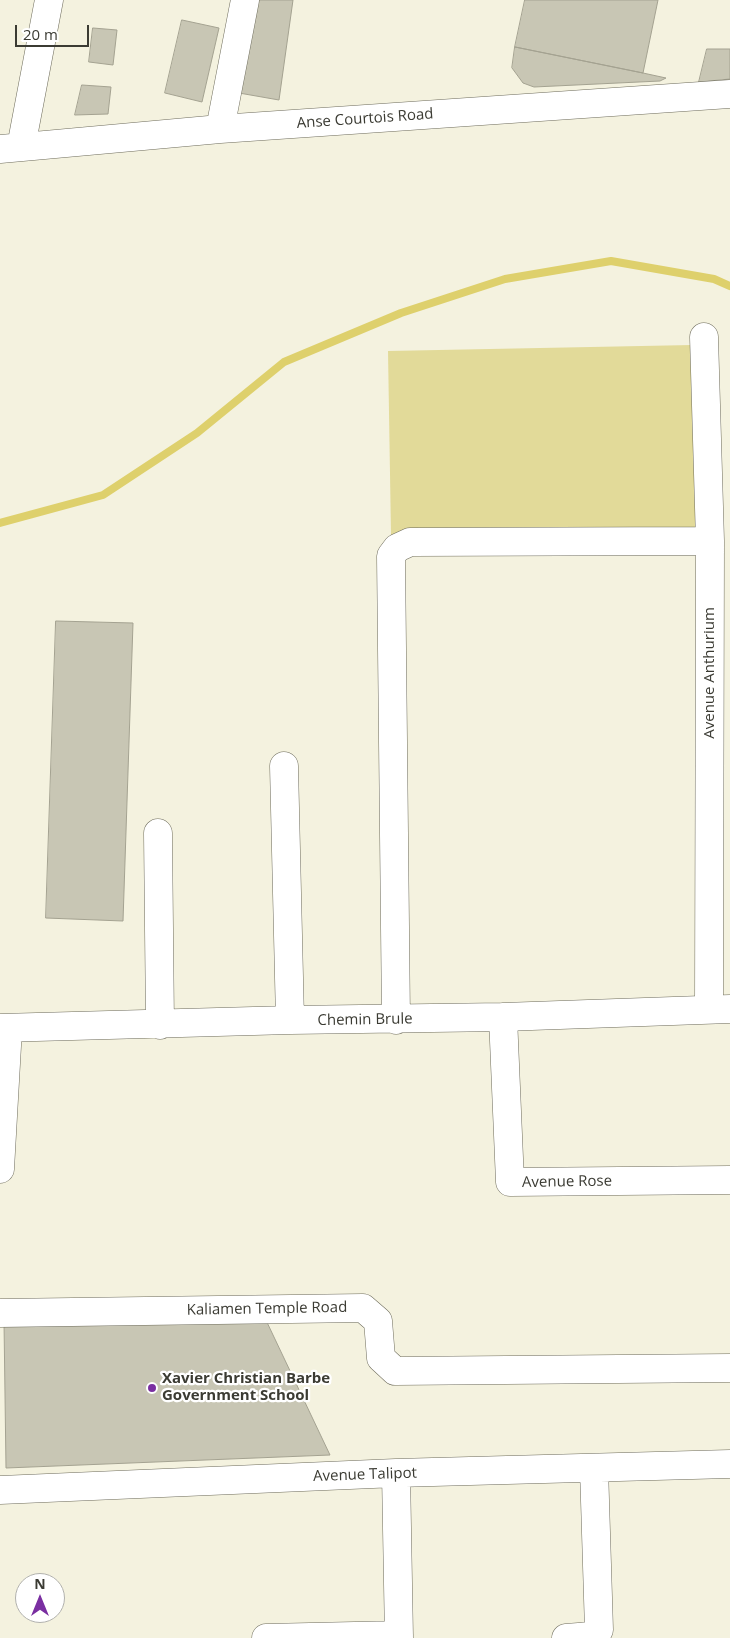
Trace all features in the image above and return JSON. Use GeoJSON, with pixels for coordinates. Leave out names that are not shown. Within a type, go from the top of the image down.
{"type":"FeatureCollection","features":[{"type":"Feature","properties":{"kind":"street"},"geometry":{"type":"LineString","coordinates":[[11,148],[50,0]]}},
{"type":"Feature","properties":{"kind":"street"},"geometry":{"type":"LineString","coordinates":[[220,129],[245,0]]}},
{"type":"Feature","properties":{"kind":"street","name":"Anse Courtois Road"},"geometry":{"type":"LineString","coordinates":[[11,148],[220,129],[730,94]]}},
{"type":"Feature","properties":{"kind":"street","name":"Avenue Anthurium"},"geometry":{"type":"LineString","coordinates":[[704,337],[719,1009]]}},
{"type":"Feature","properties":{"kind":"street"},"geometry":{"type":"LineString","coordinates":[[396,1020],[391,556],[397,548],[410,542],[710,541]]}},
{"type":"Feature","properties":{"kind":"street"},"geometry":{"type":"LineString","coordinates":[[284,766],[290,1020]]}},
{"type":"Feature","properties":{"kind":"street"},"geometry":{"type":"LineString","coordinates":[[158,833],[160,1025]]}},
{"type":"Feature","properties":{"kind":"street","name":"Chemin Brule"},"geometry":{"type":"LineString","coordinates":[[4,1028],[290,1020],[396,1020],[719,1009]]}},
{"type":"Feature","properties":{"kind":"street","name":"Avenue Rose"},"geometry":{"type":"LineString","coordinates":[[503,1017],[510,1182],[730,1180]]}},
{"type":"Feature","properties":{"kind":"street"},"geometry":{"type":"LineString","coordinates":[[0,1168],[4,1028]]}},
{"type":"Feature","properties":{"kind":"street","name":"Kaliamen Temple Road"},"geometry":{"type":"LineString","coordinates":[[0,1313],[363,1308],[378,1321],[381,1358],[395,1371],[730,1368]]}},
{"type":"Feature","properties":{"kind":"street","name":"Avenue Talipot"},"geometry":{"type":"LineString","coordinates":[[0,1490],[396,1473],[730,1464]]}},
{"type":"Feature","properties":{"kind":"street"},"geometry":{"type":"LineString","coordinates":[[566,1638],[592,1636],[599,1630],[594,1468]]}},
{"type":"Feature","properties":{"kind":"street"},"geometry":{"type":"LineString","coordinates":[[266,1638],[399,1636],[396,1473]]}},
{"type":"Feature","properties":{"kind":"shaded area"},"geometry":{"type":"Polygon","coordinates":[[[692,345],[696,530],[391,535],[388,351],[692,345]]]}},
{"type":"Feature","properties":{"kind":"building"},"geometry":{"type":"Polygon","coordinates":[[[253,0],[293,0],[279,100],[239,93],[253,0]]]}},
{"type":"Feature","properties":{"kind":"building"},"geometry":{"type":"Polygon","coordinates":[[[525,0],[658,0],[643,73],[515,47],[525,0]]]}},
{"type":"Feature","properties":{"kind":"building"},"geometry":{"type":"Polygon","coordinates":[[[182,20],[219,28],[202,102],[165,93],[182,20]]]}},
{"type":"Feature","properties":{"kind":"building"},"geometry":{"type":"Polygon","coordinates":[[[93,28],[117,30],[113,65],[89,62],[93,28]]]}},
{"type":"Feature","properties":{"kind":"building"},"geometry":{"type":"Polygon","coordinates":[[[515,47],[666,78],[660,81],[534,87],[523,83],[512,68],[515,47]]]}},
{"type":"Feature","properties":{"kind":"building"},"geometry":{"type":"Polygon","coordinates":[[[707,49],[730,49],[730,79],[699,82],[707,49]]]}},
{"type":"Feature","properties":{"kind":"building"},"geometry":{"type":"Polygon","coordinates":[[[82,85],[111,87],[108,114],[75,115],[82,85]]]}},
{"type":"Feature","properties":{"kind":"building"},"geometry":{"type":"Polygon","coordinates":[[[56,621],[133,623],[123,921],[46,918],[56,621]]]}},
{"type":"Feature","properties":{"kind":"building","name":"Xavier Christian Barbe Government School"},"geometry":{"type":"Polygon","coordinates":[[[264,1316],[330,1455],[6,1468],[4,1321],[264,1316]]]}},
{"type":"Feature","properties":{"kind":"waterway"},"geometry":{"type":"LineString","coordinates":[[0,523],[103,495],[197,433],[284,362],[401,313],[505,279],[611,261],[714,279],[730,286]]}},
{"type":"Feature","properties":{"kind":"place","name":"Xavier Christian Barbe Government School"},"geometry":{"type":"Point","coordinates":[152,1388]}}]}
